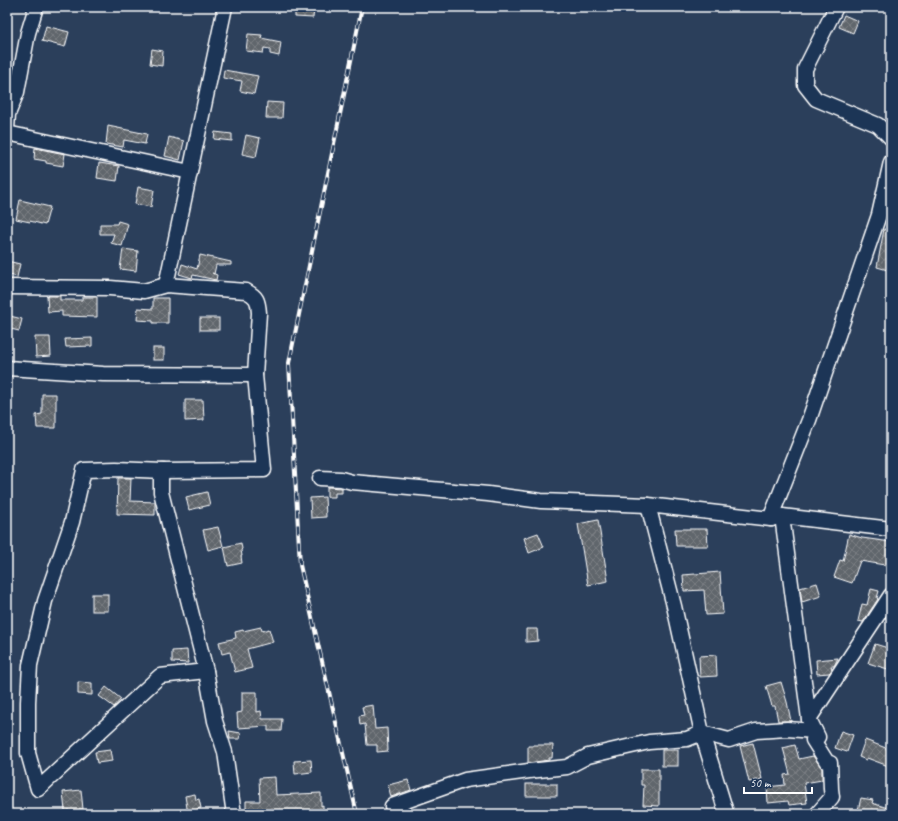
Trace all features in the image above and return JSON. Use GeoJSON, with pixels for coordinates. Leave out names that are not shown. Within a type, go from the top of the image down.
{"type":"FeatureCollection","features":[{"type":"Feature","properties":{"kind":"street"},"geometry":{"type":"LineString","coordinates":[[7,130],[8,114],[17,92],[28,33],[36,7]]}},
{"type":"Feature","properties":{"kind":"street"},"geometry":{"type":"LineString","coordinates":[[166,285],[225,7]]}},
{"type":"Feature","properties":{"kind":"street"},"geometry":{"type":"LineString","coordinates":[[836,7],[805,69],[805,85],[816,99],[878,125],[891,137]]}},
{"type":"Feature","properties":{"kind":"street"},"geometry":{"type":"LineString","coordinates":[[7,134],[190,172]]}},
{"type":"Feature","properties":{"kind":"street"},"geometry":{"type":"LineString","coordinates":[[817,814],[832,797],[830,763],[827,762],[812,740],[812,725],[776,517],[879,215],[891,162]]}},
{"type":"Feature","properties":{"kind":"street"},"geometry":{"type":"LineString","coordinates":[[7,287],[110,288],[144,291],[166,285],[246,291],[255,296],[259,313],[254,375],[264,470],[84,470],[72,522],[45,601],[30,665],[28,753],[38,789],[160,676],[206,670]]}},
{"type":"Feature","properties":{"kind":"street"},"geometry":{"type":"LineString","coordinates":[[7,368],[103,374],[254,375]]}},
{"type":"Feature","properties":{"kind":"street"},"geometry":{"type":"LineString","coordinates":[[163,471],[161,478],[161,492],[206,670],[215,721],[225,752],[234,814]]}},
{"type":"Feature","properties":{"kind":"street"},"geometry":{"type":"LineString","coordinates":[[320,478],[488,494],[541,501],[648,505],[891,529]]}},
{"type":"Feature","properties":{"kind":"street"},"geometry":{"type":"LineString","coordinates":[[648,505],[674,606],[702,732],[726,812]]}},
{"type":"Feature","properties":{"kind":"street"},"geometry":{"type":"LineString","coordinates":[[392,806],[465,780],[567,767],[588,756],[649,742],[687,739],[702,732],[729,740],[756,731],[787,729],[812,725],[891,595]]}},
{"type":"Feature","properties":{"kind":"building"},"geometry":{"type":"Polygon","coordinates":[[[295,8],[314,9],[313,18],[295,17],[295,8]]]}},
{"type":"Feature","properties":{"kind":"building"},"geometry":{"type":"Polygon","coordinates":[[[844,15],[858,21],[853,33],[839,27],[844,15]]]}},
{"type":"Feature","properties":{"kind":"building"},"geometry":{"type":"Polygon","coordinates":[[[46,26],[69,32],[65,47],[42,41],[46,26]]]}},
{"type":"Feature","properties":{"kind":"building"},"geometry":{"type":"Polygon","coordinates":[[[248,34],[262,35],[261,38],[281,42],[279,56],[270,54],[270,49],[264,48],[263,53],[246,51],[248,34]]]}},
{"type":"Feature","properties":{"kind":"building"},"geometry":{"type":"Polygon","coordinates":[[[152,49],[163,51],[162,66],[150,64],[152,49]]]}},
{"type":"Feature","properties":{"kind":"building"},"geometry":{"type":"Polygon","coordinates":[[[224,70],[258,76],[254,94],[240,91],[242,81],[223,78],[224,70]]]}},
{"type":"Feature","properties":{"kind":"building"},"geometry":{"type":"Polygon","coordinates":[[[267,102],[283,103],[282,118],[266,118],[267,102]]]}},
{"type":"Feature","properties":{"kind":"building"},"geometry":{"type":"Polygon","coordinates":[[[108,126],[147,134],[145,144],[124,140],[123,147],[106,144],[108,126]]]}},
{"type":"Feature","properties":{"kind":"building"},"geometry":{"type":"Polygon","coordinates":[[[215,132],[232,134],[232,141],[214,139],[215,132]]]}},
{"type":"Feature","properties":{"kind":"building"},"geometry":{"type":"Polygon","coordinates":[[[246,135],[260,138],[256,157],[242,154],[246,135]]]}},
{"type":"Feature","properties":{"kind":"building"},"geometry":{"type":"Polygon","coordinates":[[[169,137],[184,141],[180,160],[165,156],[169,137]]]}},
{"type":"Feature","properties":{"kind":"building"},"geometry":{"type":"Polygon","coordinates":[[[35,148],[65,154],[63,166],[34,159],[35,148]]]}},
{"type":"Feature","properties":{"kind":"building"},"geometry":{"type":"Polygon","coordinates":[[[99,163],[119,166],[117,181],[97,178],[99,163]]]}},
{"type":"Feature","properties":{"kind":"building"},"geometry":{"type":"Polygon","coordinates":[[[138,187],[154,190],[151,207],[135,204],[138,187]]]}},
{"type":"Feature","properties":{"kind":"building"},"geometry":{"type":"Polygon","coordinates":[[[20,200],[50,207],[45,225],[16,219],[20,200]]]}},
{"type":"Feature","properties":{"kind":"building"},"geometry":{"type":"Polygon","coordinates":[[[118,221],[128,224],[122,246],[111,243],[114,234],[100,234],[100,224],[117,224],[118,221]]]}},
{"type":"Feature","properties":{"kind":"building"},"geometry":{"type":"Polygon","coordinates":[[[884,229],[891,230],[891,240],[887,260],[891,261],[891,271],[877,267],[884,229]]]}},
{"type":"Feature","properties":{"kind":"building"},"geometry":{"type":"Polygon","coordinates":[[[123,249],[138,251],[136,271],[120,269],[123,249]]]}},
{"type":"Feature","properties":{"kind":"building"},"geometry":{"type":"Polygon","coordinates":[[[200,255],[231,262],[231,265],[216,265],[214,274],[217,275],[216,280],[193,275],[192,278],[179,274],[182,264],[197,269],[200,255]]]}},
{"type":"Feature","properties":{"kind":"building"},"geometry":{"type":"Polygon","coordinates":[[[7,261],[20,264],[17,277],[7,274],[7,261]]]}},
{"type":"Feature","properties":{"kind":"building"},"geometry":{"type":"Polygon","coordinates":[[[47,296],[60,296],[60,300],[82,300],[82,297],[97,297],[97,317],[62,316],[62,311],[48,312],[47,296]]]}},
{"type":"Feature","properties":{"kind":"building"},"geometry":{"type":"Polygon","coordinates":[[[153,298],[168,298],[168,323],[153,323],[153,321],[137,320],[138,308],[153,309],[153,298]]]}},
{"type":"Feature","properties":{"kind":"building"},"geometry":{"type":"Polygon","coordinates":[[[10,316],[22,319],[19,331],[7,328],[10,316]]]}},
{"type":"Feature","properties":{"kind":"building"},"geometry":{"type":"Polygon","coordinates":[[[200,318],[219,318],[219,330],[200,330],[200,318]]]}},
{"type":"Feature","properties":{"kind":"building"},"geometry":{"type":"Polygon","coordinates":[[[35,337],[50,337],[51,356],[36,357],[35,337]]]}},
{"type":"Feature","properties":{"kind":"building"},"geometry":{"type":"Polygon","coordinates":[[[92,338],[92,346],[66,347],[65,339],[92,338]]]}},
{"type":"Feature","properties":{"kind":"building"},"geometry":{"type":"Polygon","coordinates":[[[153,348],[164,348],[164,360],[153,360],[153,348]]]}},
{"type":"Feature","properties":{"kind":"building"},"geometry":{"type":"Polygon","coordinates":[[[42,394],[56,394],[56,428],[37,428],[36,415],[42,414],[42,394]]]}},
{"type":"Feature","properties":{"kind":"building"},"geometry":{"type":"Polygon","coordinates":[[[185,400],[203,400],[204,420],[185,421],[185,400]]]}},
{"type":"Feature","properties":{"kind":"building"},"geometry":{"type":"Polygon","coordinates":[[[118,478],[131,478],[130,501],[155,502],[155,515],[117,514],[118,478]]]}},
{"type":"Feature","properties":{"kind":"building"},"geometry":{"type":"Polygon","coordinates":[[[327,487],[342,488],[342,493],[335,493],[335,497],[327,497],[327,487]]]}},
{"type":"Feature","properties":{"kind":"building"},"geometry":{"type":"Polygon","coordinates":[[[207,492],[210,505],[189,510],[186,497],[207,492]]]}},
{"type":"Feature","properties":{"kind":"building"},"geometry":{"type":"Polygon","coordinates":[[[325,497],[326,517],[311,518],[310,498],[325,497]]]}},
{"type":"Feature","properties":{"kind":"building"},"geometry":{"type":"Polygon","coordinates":[[[598,520],[608,581],[588,585],[578,524],[598,520]]]}},
{"type":"Feature","properties":{"kind":"building"},"geometry":{"type":"Polygon","coordinates":[[[218,527],[223,546],[208,550],[203,530],[218,527]]]}},
{"type":"Feature","properties":{"kind":"building"},"geometry":{"type":"Polygon","coordinates":[[[675,529],[707,529],[708,546],[676,546],[675,529]]]}},
{"type":"Feature","properties":{"kind":"building"},"geometry":{"type":"Polygon","coordinates":[[[538,533],[544,547],[529,553],[524,538],[538,533]]]}},
{"type":"Feature","properties":{"kind":"building"},"geometry":{"type":"Polygon","coordinates":[[[849,534],[862,538],[891,542],[891,566],[860,561],[852,583],[834,577],[840,560],[843,561],[849,534]]]}},
{"type":"Feature","properties":{"kind":"building"},"geometry":{"type":"Polygon","coordinates":[[[241,543],[242,563],[228,566],[224,547],[241,543]]]}},
{"type":"Feature","properties":{"kind":"building"},"geometry":{"type":"Polygon","coordinates":[[[720,572],[723,614],[706,615],[704,590],[684,591],[683,575],[720,572]]]}},
{"type":"Feature","properties":{"kind":"building"},"geometry":{"type":"Polygon","coordinates":[[[817,583],[821,596],[802,602],[800,588],[817,583]]]}},
{"type":"Feature","properties":{"kind":"building"},"geometry":{"type":"Polygon","coordinates":[[[871,589],[879,591],[878,599],[863,622],[858,621],[862,604],[867,605],[871,589]]]}},
{"type":"Feature","properties":{"kind":"building"},"geometry":{"type":"Polygon","coordinates":[[[92,594],[108,594],[108,611],[92,611],[92,594]]]}},
{"type":"Feature","properties":{"kind":"building"},"geometry":{"type":"Polygon","coordinates":[[[261,627],[262,631],[269,629],[273,642],[247,649],[252,668],[235,672],[230,652],[222,654],[219,642],[236,638],[235,632],[261,627]]]}},
{"type":"Feature","properties":{"kind":"building"},"geometry":{"type":"Polygon","coordinates":[[[526,629],[537,629],[538,641],[526,642],[526,629]]]}},
{"type":"Feature","properties":{"kind":"building"},"geometry":{"type":"Polygon","coordinates":[[[875,644],[891,649],[891,670],[868,663],[875,644]]]}},
{"type":"Feature","properties":{"kind":"building"},"geometry":{"type":"Polygon","coordinates":[[[187,650],[188,663],[172,662],[172,651],[187,650]]]}},
{"type":"Feature","properties":{"kind":"building"},"geometry":{"type":"Polygon","coordinates":[[[716,655],[717,676],[700,677],[699,656],[716,655]]]}},
{"type":"Feature","properties":{"kind":"building"},"geometry":{"type":"Polygon","coordinates":[[[838,658],[834,666],[831,666],[832,670],[829,673],[817,674],[816,660],[838,658]]]}},
{"type":"Feature","properties":{"kind":"building"},"geometry":{"type":"Polygon","coordinates":[[[78,682],[92,683],[92,695],[78,694],[78,682]]]}},
{"type":"Feature","properties":{"kind":"building"},"geometry":{"type":"Polygon","coordinates":[[[781,682],[791,721],[778,721],[775,706],[772,706],[766,686],[781,682]]]}},
{"type":"Feature","properties":{"kind":"building"},"geometry":{"type":"Polygon","coordinates":[[[106,687],[121,699],[114,707],[99,696],[106,687]]]}},
{"type":"Feature","properties":{"kind":"building"},"geometry":{"type":"Polygon","coordinates":[[[242,692],[257,692],[257,712],[261,711],[262,719],[282,719],[281,731],[268,731],[268,726],[238,728],[237,713],[242,712],[242,692]]]}},
{"type":"Feature","properties":{"kind":"building"},"geometry":{"type":"Polygon","coordinates":[[[373,705],[375,729],[387,728],[388,751],[377,752],[377,745],[367,745],[365,724],[360,725],[359,716],[364,715],[362,707],[373,705]]]}},
{"type":"Feature","properties":{"kind":"building"},"geometry":{"type":"Polygon","coordinates":[[[229,731],[241,733],[240,739],[230,739],[229,731]]]}},
{"type":"Feature","properties":{"kind":"building"},"geometry":{"type":"Polygon","coordinates":[[[841,731],[853,735],[847,752],[835,748],[841,731]]]}},
{"type":"Feature","properties":{"kind":"building"},"geometry":{"type":"Polygon","coordinates":[[[865,740],[891,750],[891,767],[867,758],[866,760],[859,757],[865,740]]]}},
{"type":"Feature","properties":{"kind":"building"},"geometry":{"type":"Polygon","coordinates":[[[753,743],[762,779],[749,782],[740,746],[753,743]]]}},
{"type":"Feature","properties":{"kind":"building"},"geometry":{"type":"Polygon","coordinates":[[[553,745],[552,758],[549,758],[549,760],[528,763],[528,746],[553,745]]]}},
{"type":"Feature","properties":{"kind":"building"},"geometry":{"type":"Polygon","coordinates":[[[795,745],[799,759],[813,756],[822,768],[822,780],[804,783],[807,803],[789,805],[788,801],[768,803],[767,787],[785,785],[784,775],[790,774],[783,748],[795,745]]]}},
{"type":"Feature","properties":{"kind":"building"},"geometry":{"type":"Polygon","coordinates":[[[110,750],[112,761],[97,763],[95,752],[110,750]]]}},
{"type":"Feature","properties":{"kind":"building"},"geometry":{"type":"Polygon","coordinates":[[[662,750],[678,750],[678,766],[662,766],[662,750]]]}},
{"type":"Feature","properties":{"kind":"building"},"geometry":{"type":"Polygon","coordinates":[[[311,760],[312,772],[295,774],[294,761],[311,760]]]}},
{"type":"Feature","properties":{"kind":"building"},"geometry":{"type":"Polygon","coordinates":[[[641,769],[659,769],[659,806],[643,805],[644,785],[641,785],[641,769]]]}},
{"type":"Feature","properties":{"kind":"building"},"geometry":{"type":"Polygon","coordinates":[[[275,777],[276,795],[321,793],[321,806],[323,805],[323,814],[246,814],[246,801],[260,801],[259,778],[275,777]]]}},
{"type":"Feature","properties":{"kind":"building"},"geometry":{"type":"Polygon","coordinates":[[[408,780],[411,790],[391,797],[388,785],[408,780]]]}},
{"type":"Feature","properties":{"kind":"building"},"geometry":{"type":"Polygon","coordinates":[[[526,784],[557,784],[557,796],[526,796],[526,784]]]}},
{"type":"Feature","properties":{"kind":"building"},"geometry":{"type":"Polygon","coordinates":[[[81,790],[83,809],[79,809],[79,814],[69,814],[69,810],[65,811],[63,792],[81,790]]]}},
{"type":"Feature","properties":{"kind":"building"},"geometry":{"type":"Polygon","coordinates":[[[195,794],[196,800],[199,799],[201,808],[197,809],[198,813],[188,814],[185,796],[195,794]]]}},
{"type":"Feature","properties":{"kind":"building"},"geometry":{"type":"Polygon","coordinates":[[[861,798],[873,800],[872,803],[891,809],[891,814],[857,814],[861,798]]]}},
{"type":"Feature","properties":{"kind":"railway"},"geometry":{"type":"LineString","coordinates":[[357,814],[300,565],[289,363],[362,7]]}}]}
